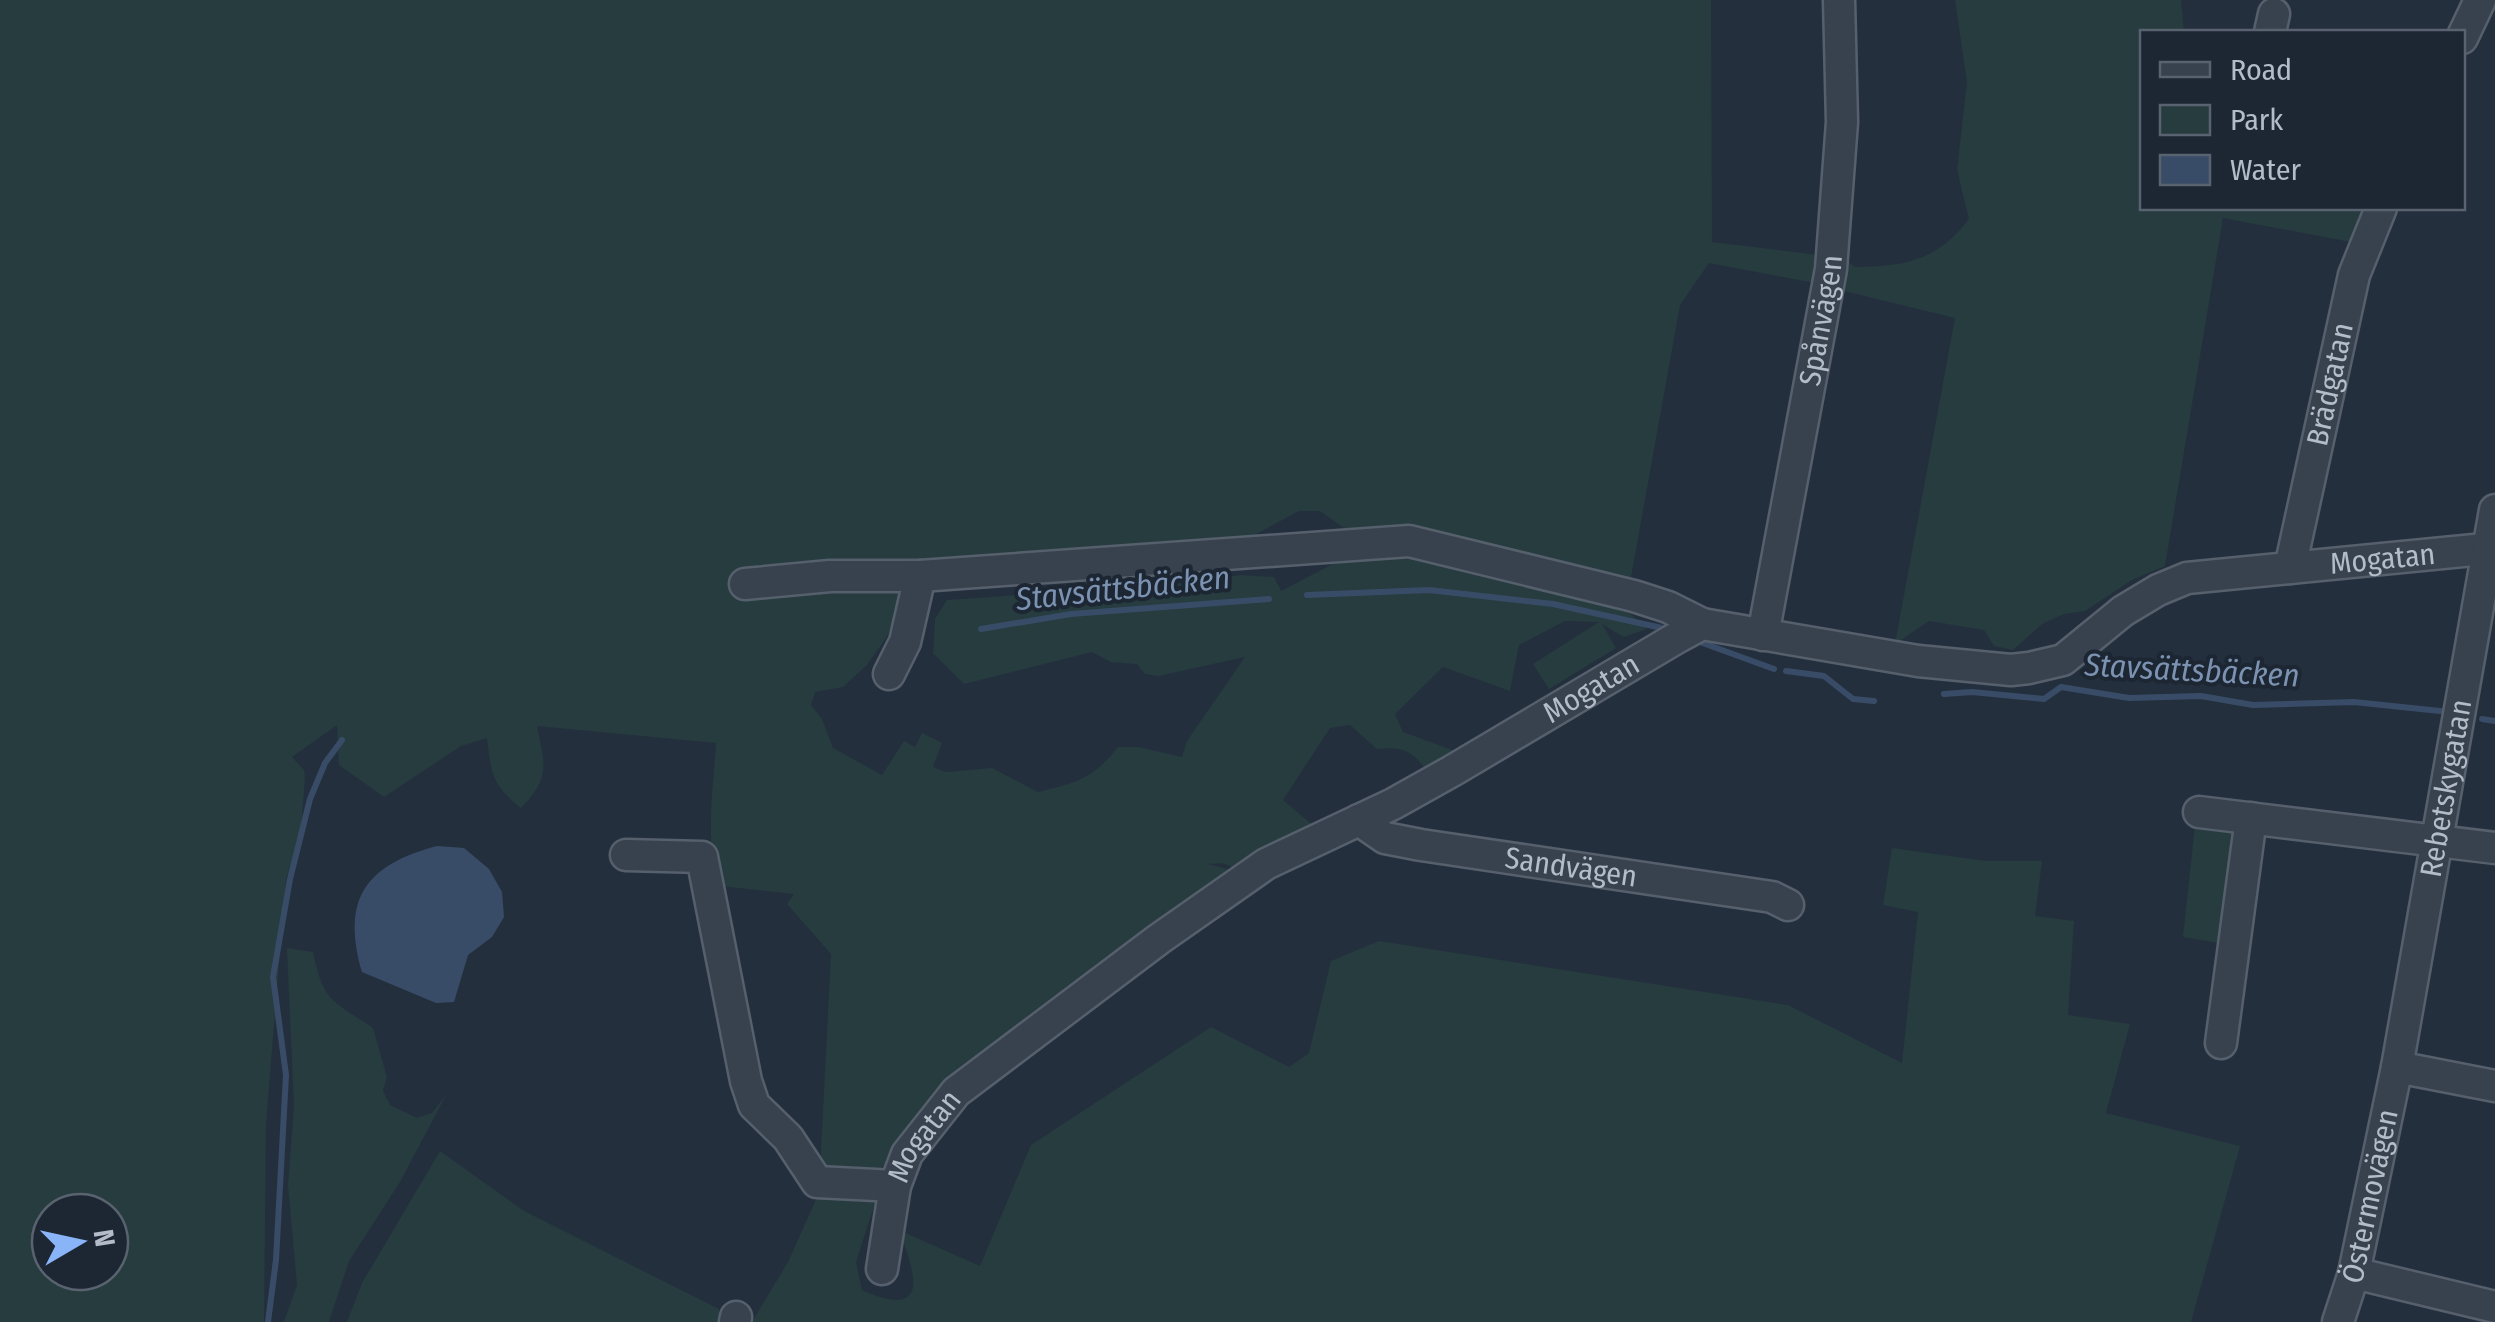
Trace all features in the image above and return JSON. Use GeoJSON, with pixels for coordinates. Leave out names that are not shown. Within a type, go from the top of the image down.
{"type":"FeatureCollection","features":[{"type":"Feature","properties":{"kind":"street","name":"Spånvägen"},"geometry":{"type":"LineString","coordinates":[[1763,634],[1831,269],[1842,122],[1839,0]]}},
{"type":"Feature","properties":{"kind":"street"},"geometry":{"type":"LineString","coordinates":[[2465,32],[2480,0]]}},
{"type":"Feature","properties":{"kind":"street","name":"Brädgatan"},"geometry":{"type":"LineString","coordinates":[[2290,568],[2354,275],[2379,210]]}},
{"type":"Feature","properties":{"kind":"street","name":"Rebetskygatan"},"geometry":{"type":"LineString","coordinates":[[2397,1067],[2495,510]]}},
{"type":"Feature","properties":{"kind":"street"},"geometry":{"type":"LineString","coordinates":[[744,584],[830,576],[920,576],[1409,540],[1634,596],[1702,624]]}},
{"type":"Feature","properties":{"kind":"street","name":"Mogatan"},"geometry":{"type":"LineString","coordinates":[[882,1269],[895,1186],[907,1154],[956,1092],[1266,864],[1452,771],[1702,624],[1918,661],[2012,670],[2063,660],[2124,611],[2187,578],[2491,549]]}},
{"type":"Feature","properties":{"kind":"street"},"geometry":{"type":"LineString","coordinates":[[889,674],[905,642],[920,576]]}},
{"type":"Feature","properties":{"kind":"street"},"geometry":{"type":"LineString","coordinates":[[2199,812],[2495,848]]}},
{"type":"Feature","properties":{"kind":"street"},"geometry":{"type":"LineString","coordinates":[[2221,1042],[2250,818]]}},
{"type":"Feature","properties":{"kind":"street","name":"Sandvägen"},"geometry":{"type":"LineString","coordinates":[[1359,820],[1385,838],[1403,842],[1772,897],[1788,905]]}},
{"type":"Feature","properties":{"kind":"street"},"geometry":{"type":"LineString","coordinates":[[626,855],[702,857],[754,1105],[788,1138],[817,1182],[895,1186]]}},
{"type":"Feature","properties":{"kind":"street"},"geometry":{"type":"LineString","coordinates":[[2397,1067],[2495,1086]]}},
{"type":"Feature","properties":{"kind":"street","name":"Östermovägen"},"geometry":{"type":"LineString","coordinates":[[2338,1322],[2354,1273],[2397,1067]]}},
{"type":"Feature","properties":{"kind":"street"},"geometry":{"type":"LineString","coordinates":[[2354,1273],[2495,1307]]}},
{"type":"Feature","properties":{"kind":"green space"},"geometry":{"type":"Polygon","coordinates":[[[0,0],[1711,0],[1712,242],[1818,255],[1815,283],[1709,263],[1680,305],[1630,583],[1348,531],[1320,511],[1299,511],[1243,541],[903,563],[899,613],[886,638],[867,665],[843,687],[815,692],[811,705],[822,719],[833,748],[882,775],[904,741],[915,747],[922,733],[942,743],[933,767],[946,772],[992,768],[1038,792],[1083,778],[1118,747],[1138,747],[1182,757],[1187,741],[1245,657],[1158,676],[1145,674],[1137,664],[1111,662],[1092,652],[964,684],[933,653],[935,619],[947,600],[1188,583],[1241,575],[1274,577],[1281,591],[1352,554],[1420,553],[1602,599],[1627,611],[1647,629],[1624,637],[1602,624],[1616,648],[1549,689],[1533,664],[1599,622],[1565,621],[1519,645],[1510,691],[1443,667],[1395,714],[1403,732],[1455,751],[1428,773],[1407,752],[1377,749],[1350,725],[1330,728],[1283,800],[1315,827],[1235,868],[1222,863],[1208,864],[1234,871],[884,1165],[855,1177],[820,1170],[831,954],[787,904],[794,894],[721,886],[711,835],[716,743],[537,726],[543,770],[537,788],[521,808],[495,778],[487,738],[461,746],[384,797],[339,765],[337,725],[292,757],[305,777],[301,829],[286,879],[266,1123],[264,1322],[0,1322],[0,0]]]}},
{"type":"Feature","properties":{"kind":"green space"},"geometry":{"type":"Polygon","coordinates":[[[1955,0],[2181,0],[2184,30],[2140,30],[2140,210],[2357,210],[2368,214],[2351,242],[2223,218],[2165,566],[2132,580],[2085,611],[2064,614],[2042,624],[2013,650],[1994,646],[1984,630],[1929,621],[1895,644],[1955,318],[1840,290],[1844,258],[1855,267],[1919,258],[1945,244],[1969,219],[1957,170],[1967,82],[1955,0]]]}},
{"type":"Feature","properties":{"kind":"green space"},"geometry":{"type":"Polygon","coordinates":[[[2196,816],[2230,828],[2235,838],[2225,944],[2183,937],[2196,816]]]}},
{"type":"Feature","properties":{"kind":"green space"},"geometry":{"type":"Polygon","coordinates":[[[1892,848],[1986,861],[2042,861],[2035,916],[2074,921],[2068,1015],[2130,1024],[2106,1113],[2240,1146],[2191,1322],[752,1322],[788,1262],[819,1193],[876,1200],[856,1262],[862,1290],[884,1298],[900,1300],[909,1296],[913,1276],[899,1230],[980,1266],[1031,1145],[1211,1027],[1289,1067],[1309,1053],[1331,961],[1379,941],[1788,1005],[1902,1063],[1918,912],[1883,905],[1892,848]]]}},
{"type":"Feature","properties":{"kind":"green space"},"geometry":{"type":"Polygon","coordinates":[[[287,948],[313,952],[321,981],[332,999],[373,1028],[387,1077],[383,1091],[390,1105],[417,1118],[432,1113],[446,1095],[400,1182],[349,1261],[329,1322],[284,1322],[297,1285],[288,1185],[294,1108],[287,948]]]}},
{"type":"Feature","properties":{"kind":"green space"},"geometry":{"type":"Polygon","coordinates":[[[440,1151],[524,1211],[719,1309],[719,1322],[347,1322],[362,1283],[440,1151]]]}},
{"type":"Feature","properties":{"kind":"water"},"geometry":{"type":"Polygon","coordinates":[[[437,846],[464,848],[489,869],[502,892],[504,917],[492,937],[468,955],[454,1002],[436,1003],[362,972],[355,924],[365,888],[377,875],[392,863],[437,846]]]}},
{"type":"Feature","properties":{"kind":"waterway","name":"Stavsättsbäcken"},"geometry":{"type":"LineString","coordinates":[[1307,595],[1429,590],[1553,604],[1662,628]]}},
{"type":"Feature","properties":{"kind":"waterway","name":"Stavsättsbäcken"},"geometry":{"type":"LineString","coordinates":[[981,629],[1071,614],[1269,599]]}},
{"type":"Feature","properties":{"kind":"waterway","name":"Stavsättsbäcken"},"geometry":{"type":"LineString","coordinates":[[1700,642],[1774,669]]}},
{"type":"Feature","properties":{"kind":"waterway","name":"Stavsättsbäcken"},"geometry":{"type":"LineString","coordinates":[[1786,671],[1824,676],[1853,699],[1874,701]]}},
{"type":"Feature","properties":{"kind":"waterway","name":"Stavsättsbäcken"},"geometry":{"type":"LineString","coordinates":[[1944,694],[1972,692],[2044,699],[2061,687],[2129,698],[2201,696],[2253,705],[2354,702],[2440,711]]}},
{"type":"Feature","properties":{"kind":"waterway","name":"Stavsättsbäcken"},"geometry":{"type":"LineString","coordinates":[[2482,719],[2495,721]]}},
{"type":"Feature","properties":{"kind":"waterway"},"geometry":{"type":"LineString","coordinates":[[268,1322],[276,1260],[286,1075],[273,977],[290,879],[310,799],[325,763],[342,740]]}}]}
